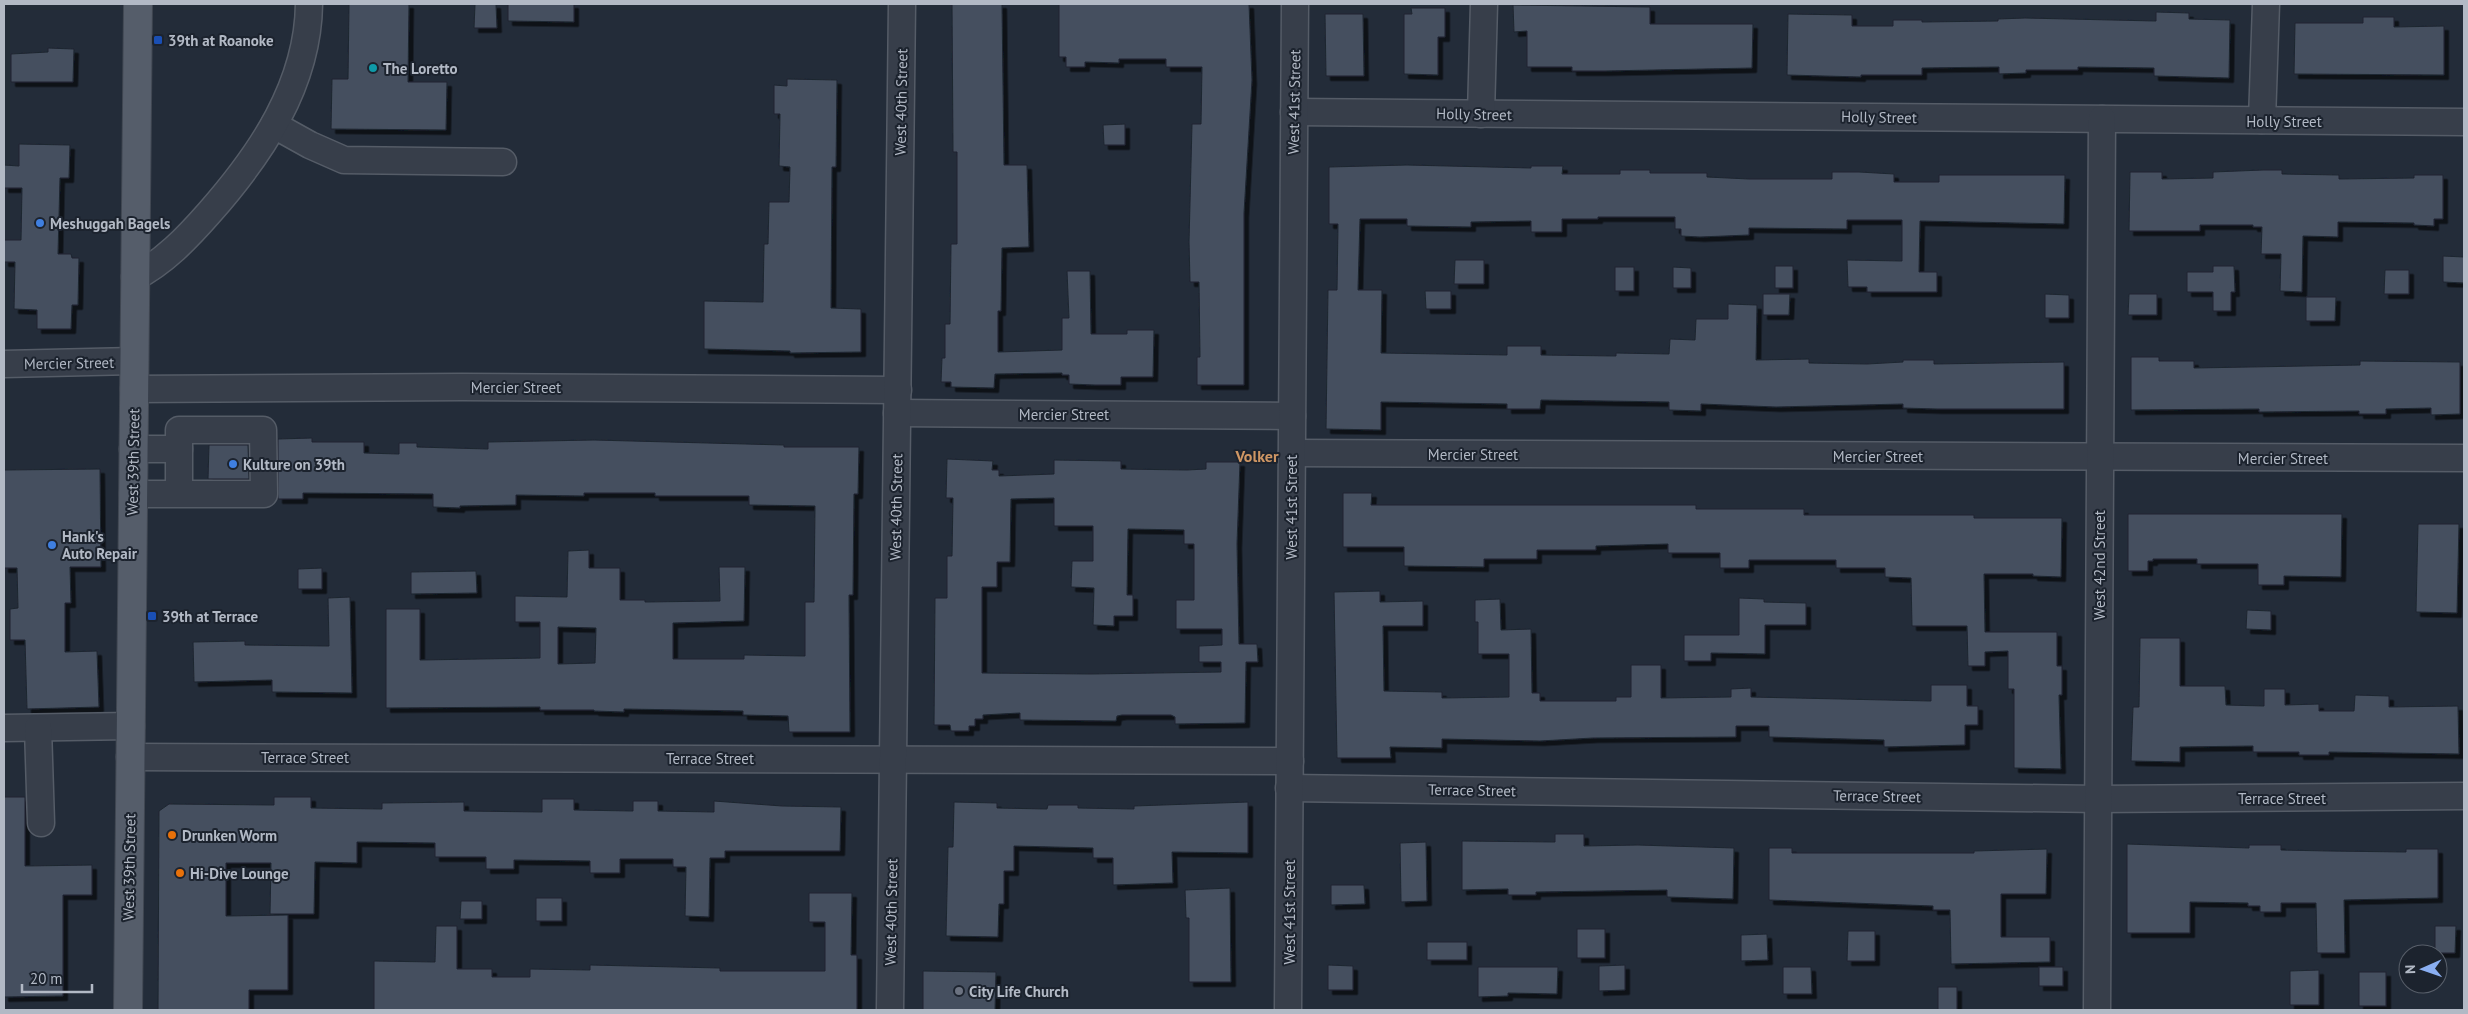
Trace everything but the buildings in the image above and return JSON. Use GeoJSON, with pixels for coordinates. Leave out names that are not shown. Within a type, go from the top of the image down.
{"type":"FeatureCollection","features":[{"type":"Feature","properties":{"kind":"main road","name":"West 39th Street"},"geometry":{"type":"LineString","coordinates":[[128,1010],[138,4]]}},
{"type":"Feature","properties":{"kind":"street"},"geometry":{"type":"LineString","coordinates":[[135,278],[153,268],[200,224],[252,161],[274,125],[301,60],[306,41],[309,4]]}},
{"type":"Feature","properties":{"kind":"street","name":"West 40th Street"},"geometry":{"type":"LineString","coordinates":[[890,1010],[902,4]]}},
{"type":"Feature","properties":{"kind":"street","name":"West 41st Street"},"geometry":{"type":"LineString","coordinates":[[1288,1010],[1295,4]]}},
{"type":"Feature","properties":{"kind":"street"},"geometry":{"type":"LineString","coordinates":[[1481,114],[1484,4]]}},
{"type":"Feature","properties":{"kind":"street"},"geometry":{"type":"LineString","coordinates":[[2262,120],[2266,4]]}},
{"type":"Feature","properties":{"kind":"street","name":"Holly Street"},"geometry":{"type":"LineString","coordinates":[[1294,112],[2464,122]]}},
{"type":"Feature","properties":{"kind":"street","name":"West 42nd Street"},"geometry":{"type":"LineString","coordinates":[[2097,1010],[2102,119]]}},
{"type":"Feature","properties":{"kind":"street"},"geometry":{"type":"LineString","coordinates":[[274,125],[317,149],[344,160],[503,162]]}},
{"type":"Feature","properties":{"kind":"street","name":"Mercier Street"},"geometry":{"type":"LineString","coordinates":[[4,364],[134,361]]}},
{"type":"Feature","properties":{"kind":"street","name":"Mercier Street"},"geometry":{"type":"LineString","coordinates":[[134,389],[462,387],[1292,416]]}},
{"type":"Feature","properties":{"kind":"street"},"geometry":{"type":"LineString","coordinates":[[250,388],[251,430]]}},
{"type":"Feature","properties":{"kind":"street"},"geometry":{"type":"LineString","coordinates":[[133,494],[179,494],[264,494],[263,430],[178,430],[179,494]]}},
{"type":"Feature","properties":{"kind":"street"},"geometry":{"type":"LineString","coordinates":[[133,448],[179,449]]}},
{"type":"Feature","properties":{"kind":"street","name":"Mercier Street"},"geometry":{"type":"LineString","coordinates":[[1292,453],[2464,458]]}},
{"type":"Feature","properties":{"kind":"street"},"geometry":{"type":"LineString","coordinates":[[4,728],[130,726]]}},
{"type":"Feature","properties":{"kind":"street"},"geometry":{"type":"LineString","coordinates":[[38,728],[41,823]]}},
{"type":"Feature","properties":{"kind":"street","name":"Terrace Street"},"geometry":{"type":"LineString","coordinates":[[130,757],[1290,761]]}},
{"type":"Feature","properties":{"kind":"street","name":"Terrace Street"},"geometry":{"type":"LineString","coordinates":[[1289,788],[2098,799],[2464,796]]}},
{"type":"Feature","properties":{"kind":"place","name":"39th at Roanoke"},"geometry":{"type":"Point","coordinates":[158,40]}},
{"type":"Feature","properties":{"kind":"place","name":"The Loretto"},"geometry":{"type":"Point","coordinates":[373,68]}},
{"type":"Feature","properties":{"kind":"place","name":"Meshuggah Bagels"},"geometry":{"type":"Point","coordinates":[40,223]}},
{"type":"Feature","properties":{"kind":"place","name":"Kulture on 39th"},"geometry":{"type":"Point","coordinates":[233,464]}},
{"type":"Feature","properties":{"kind":"place","name":"Hank's Auto Repair"},"geometry":{"type":"Point","coordinates":[52,545]}},
{"type":"Feature","properties":{"kind":"place","name":"39th at Terrace"},"geometry":{"type":"Point","coordinates":[152,616]}},
{"type":"Feature","properties":{"kind":"place","name":"Drunken Worm"},"geometry":{"type":"Point","coordinates":[172,835]}},
{"type":"Feature","properties":{"kind":"place","name":"Hi-Dive Lounge"},"geometry":{"type":"Point","coordinates":[180,873]}},
{"type":"Feature","properties":{"kind":"place","name":"City Life Church"},"geometry":{"type":"Point","coordinates":[959,991]}},
{"type":"Feature","properties":{"kind":"district","name":"Volker"},"geometry":{"type":"Point","coordinates":[1257,456]}}]}
